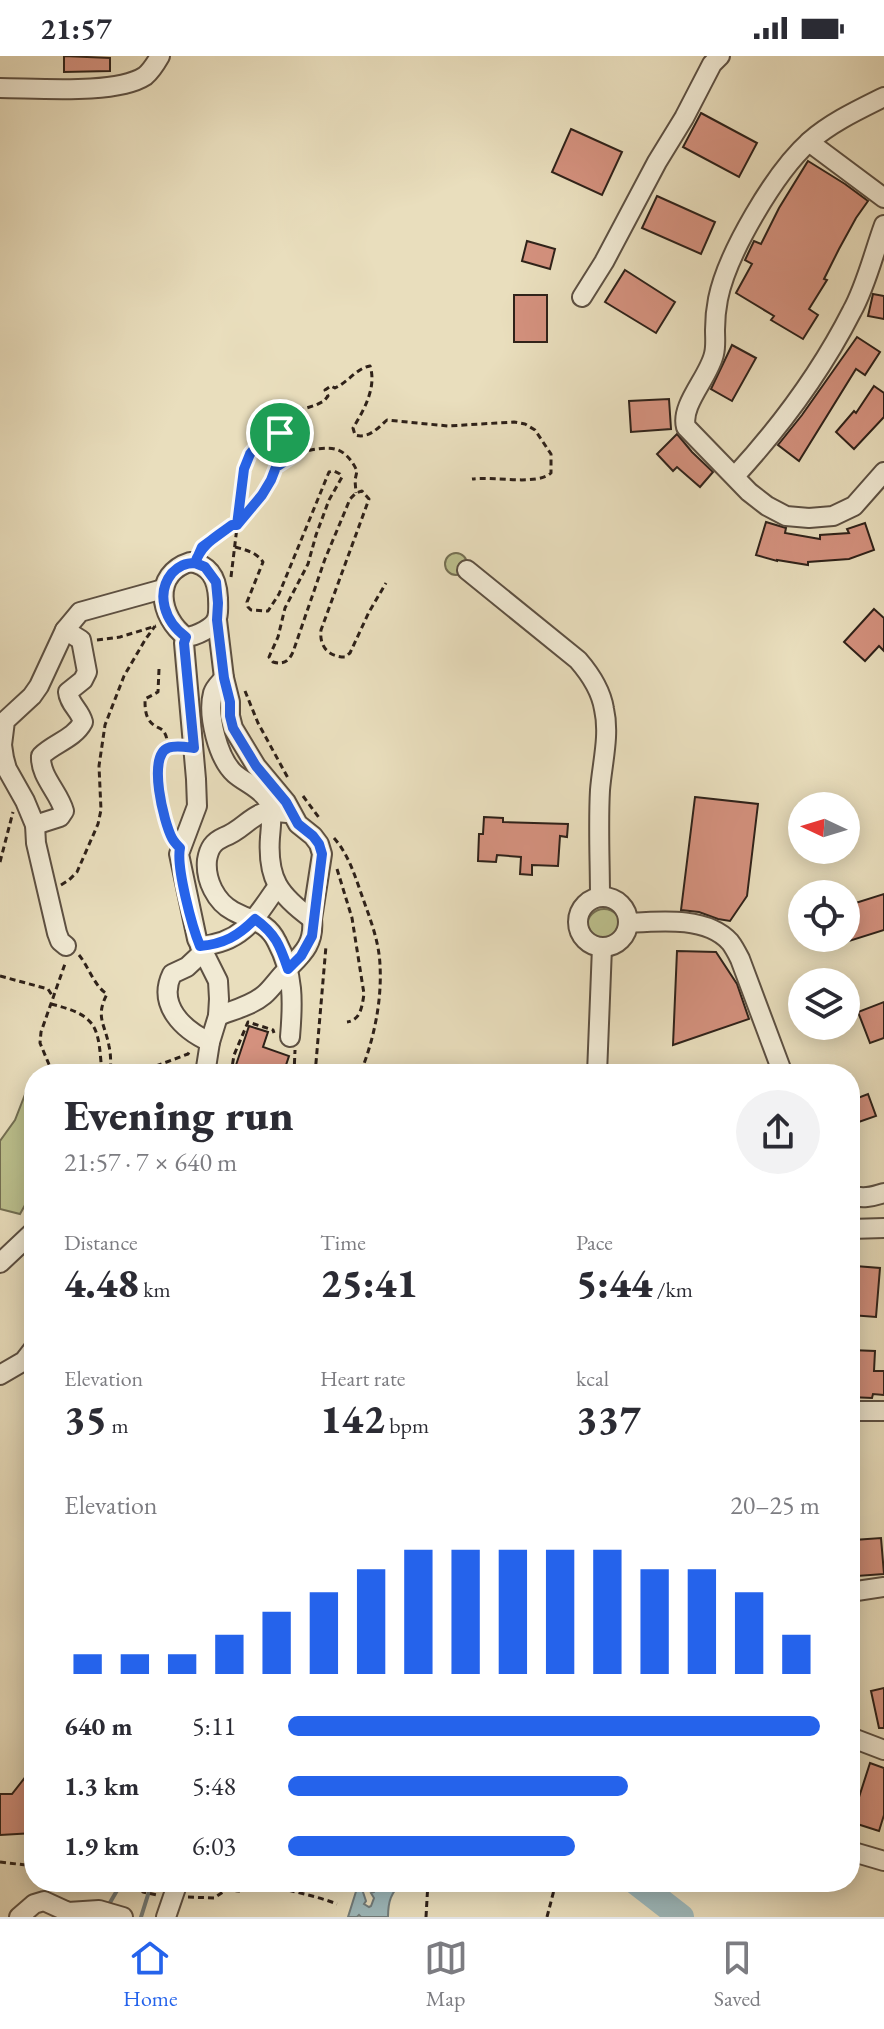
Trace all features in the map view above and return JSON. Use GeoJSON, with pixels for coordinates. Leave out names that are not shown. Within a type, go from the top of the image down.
{"type":"FeatureCollection","features":[{"type":"Feature","properties":{"kind":"street"},"geometry":{"type":"LineString","coordinates":[[0,88],[119,86],[147,74],[157,57]]}},
{"type":"Feature","properties":{"kind":"street"},"geometry":{"type":"LineString","coordinates":[[582,297],[684,118],[712,59]]}},
{"type":"Feature","properties":{"kind":"street"},"geometry":{"type":"LineString","coordinates":[[884,97],[837,121],[809,142],[775,183],[748,225],[719,296],[715,351],[709,371],[684,419],[686,427],[749,492],[786,516],[833,516],[854,506],[884,472]]}},
{"type":"Feature","properties":{"kind":"street"},"geometry":{"type":"LineString","coordinates":[[809,142],[884,198]]}},
{"type":"Feature","properties":{"kind":"street"},"geometry":{"type":"LineString","coordinates":[[735,476],[791,410],[854,310],[884,225]]}},
{"type":"Feature","properties":{"kind":"street"},"geometry":{"type":"LineString","coordinates":[[217,620],[193,636],[186,637],[171,624],[163,589],[181,565],[190,562],[205,567],[216,582],[217,620],[233,728],[298,824],[319,844],[322,854],[309,945],[264,996],[218,1016]]}},
{"type":"Feature","properties":{"kind":"street"},"geometry":{"type":"LineString","coordinates":[[467,570],[578,660],[597,687],[605,710],[599,818],[600,897]]}},
{"type":"Feature","properties":{"kind":"street"},"geometry":{"type":"LineString","coordinates":[[66,946],[57,933],[36,843],[35,825],[4,758],[5,721],[39,686],[65,630],[80,612],[163,589]]}},
{"type":"Feature","properties":{"kind":"street"},"geometry":{"type":"LineString","coordinates":[[35,825],[60,817],[64,811],[41,765],[41,756],[73,734],[83,722],[68,699],[68,692],[83,680],[87,672],[82,645],[81,640],[65,630]]}},
{"type":"Feature","properties":{"kind":"street"},"geometry":{"type":"LineString","coordinates":[[186,637],[197,806],[179,854],[192,922],[201,949],[218,981],[218,1016],[204,1039],[205,1064]]}},
{"type":"Feature","properties":{"kind":"street"},"geometry":{"type":"LineString","coordinates":[[224,678],[212,696],[213,724],[220,753],[233,772],[268,801],[272,822],[270,858],[277,887],[312,919]]}},
{"type":"Feature","properties":{"kind":"street"},"geometry":{"type":"LineString","coordinates":[[282,1036],[293,987],[276,938],[255,919],[229,909],[219,899],[208,879],[207,857],[215,841],[240,830],[262,813],[290,813]]}},
{"type":"Feature","properties":{"kind":"street"},"geometry":{"type":"LineString","coordinates":[[204,1039],[188,1030],[167,998],[172,974],[187,967],[201,949],[242,932],[277,887]]}},
{"type":"Feature","properties":{"kind":"street"},"geometry":{"type":"LineString","coordinates":[[600,897],[620,903],[628,923],[622,937],[610,946],[602,947],[589,943],[578,926],[579,912],[583,906],[600,897]]}},
{"type":"Feature","properties":{"kind":"street"},"geometry":{"type":"LineString","coordinates":[[628,923],[654,921],[697,925],[711,929],[730,941],[740,959],[779,1064]]}},
{"type":"Feature","properties":{"kind":"street"},"geometry":{"type":"LineString","coordinates":[[597,1064],[602,947]]}},
{"type":"Feature","properties":{"kind":"street"},"geometry":{"type":"LineString","coordinates":[[860,1197],[884,1193]]}},
{"type":"Feature","properties":{"kind":"street"},"geometry":{"type":"LineString","coordinates":[[860,1229],[884,1228]]}},
{"type":"Feature","properties":{"kind":"street"},"geometry":{"type":"LineString","coordinates":[[0,1263],[24,1240]]}},
{"type":"Feature","properties":{"kind":"street"},"geometry":{"type":"LineString","coordinates":[[0,1375],[24,1361]]}},
{"type":"Feature","properties":{"kind":"street"},"geometry":{"type":"LineString","coordinates":[[860,1411],[884,1411]]}},
{"type":"Feature","properties":{"kind":"street"},"geometry":{"type":"LineString","coordinates":[[860,1591],[884,1587]]}},
{"type":"Feature","properties":{"kind":"street"},"geometry":{"type":"LineString","coordinates":[[860,1740],[882,1748]]}},
{"type":"Feature","properties":{"kind":"street"},"geometry":{"type":"LineString","coordinates":[[860,1854],[884,1861]]}},
{"type":"Feature","properties":{"kind":"street"},"geometry":{"type":"LineString","coordinates":[[166,1917],[174,1892]]}},
{"type":"Feature","properties":{"kind":"street"},"geometry":{"type":"LineString","coordinates":[[19,1917],[34,1904],[44,1901],[68,1912],[99,1910],[123,1917]]}},
{"type":"Feature","properties":{"kind":"path"},"geometry":{"type":"LineString","coordinates":[[280,433],[291,413],[324,401],[328,396],[325,390],[342,385],[370,366],[373,377],[365,410],[353,428],[355,435],[362,437],[369,434],[387,420],[448,426],[514,422],[535,430],[551,454],[551,473],[544,479],[472,479]]}},
{"type":"Feature","properties":{"kind":"path"},"geometry":{"type":"LineString","coordinates":[[231,588],[244,469],[250,454],[267,433],[280,433],[288,438],[296,454]]}},
{"type":"Feature","properties":{"kind":"path"},"geometry":{"type":"LineString","coordinates":[[195,563],[202,547],[232,525],[237,525],[262,495],[276,467],[296,454],[336,449],[344,453],[357,471],[356,493]]}},
{"type":"Feature","properties":{"kind":"path"},"geometry":{"type":"LineString","coordinates":[[235,547],[252,552],[263,562],[247,602],[251,610],[268,611],[279,594],[329,472],[340,474],[342,477],[329,500],[308,564],[285,608],[269,657],[273,662],[284,663],[290,659],[350,499],[362,491],[369,499],[321,630],[320,639],[327,651],[338,657],[350,653],[386,583]]}},
{"type":"Feature","properties":{"kind":"path"},"geometry":{"type":"LineString","coordinates":[[46,886],[60,886],[77,872],[98,824],[101,810],[99,766],[105,725],[124,676],[155,626],[82,645]]}},
{"type":"Feature","properties":{"kind":"path"},"geometry":{"type":"LineString","coordinates":[[159,669],[158,692],[145,699],[145,708],[150,723],[163,729],[168,748]]}},
{"type":"Feature","properties":{"kind":"path"},"geometry":{"type":"LineString","coordinates":[[245,690],[258,723],[294,786]]}},
{"type":"Feature","properties":{"kind":"path"},"geometry":{"type":"LineString","coordinates":[[180,848],[173,841],[168,828],[156,770],[161,753],[168,748],[194,748]]}},
{"type":"Feature","properties":{"kind":"path"},"geometry":{"type":"LineString","coordinates":[[302,795],[325,827]]}},
{"type":"Feature","properties":{"kind":"path"},"geometry":{"type":"LineString","coordinates":[[0,862],[13,810],[22,797]]}},
{"type":"Feature","properties":{"kind":"path"},"geometry":{"type":"LineString","coordinates":[[333,836],[354,872],[372,925],[380,963],[374,1030],[363,1064]]}},
{"type":"Feature","properties":{"kind":"path"},"geometry":{"type":"LineString","coordinates":[[334,877],[336,866],[352,918],[364,994],[358,1017],[347,1022]]}},
{"type":"Feature","properties":{"kind":"path"},"geometry":{"type":"LineString","coordinates":[[316,1064],[326,945]]}},
{"type":"Feature","properties":{"kind":"path"},"geometry":{"type":"LineString","coordinates":[[49,1064],[40,1043],[41,1032],[66,963],[66,946],[74,949],[101,991],[107,994],[100,1017],[109,1045],[110,1064]]}},
{"type":"Feature","properties":{"kind":"path"},"geometry":{"type":"LineString","coordinates":[[0,976],[48,989],[53,997]]}},
{"type":"Feature","properties":{"kind":"path"},"geometry":{"type":"LineString","coordinates":[[51,1004],[71,1008],[92,1023],[97,1030],[101,1064]]}},
{"type":"Feature","properties":{"kind":"path"},"geometry":{"type":"LineString","coordinates":[[233,1064],[248,1022],[273,1030],[295,1046],[294,1064]]}},
{"type":"Feature","properties":{"kind":"path"},"geometry":{"type":"LineString","coordinates":[[161,1064],[188,1054],[204,1039]]}},
{"type":"Feature","properties":{"kind":"path"},"geometry":{"type":"LineString","coordinates":[[0,1862],[24,1865]]}},
{"type":"Feature","properties":{"kind":"path"},"geometry":{"type":"LineString","coordinates":[[185,1892],[214,1898],[223,1892]]}},
{"type":"Feature","properties":{"kind":"path"},"geometry":{"type":"LineString","coordinates":[[299,1892],[337,1904]]}},
{"type":"Feature","properties":{"kind":"path"},"geometry":{"type":"LineString","coordinates":[[426,1917],[427,1892]]}},
{"type":"Feature","properties":{"kind":"path"},"geometry":{"type":"LineString","coordinates":[[547,1917],[553,1892]]}},
{"type":"Feature","properties":{"kind":"green space"},"geometry":{"type":"Polygon","coordinates":[[[456,553],[467,564],[456,575],[445,564],[456,553]]]}},
{"type":"Feature","properties":{"kind":"green space"},"geometry":{"type":"Polygon","coordinates":[[[604,909],[616,914],[621,926],[616,938],[604,943],[592,938],[587,926],[592,914],[604,909]]]}},
{"type":"Feature","properties":{"kind":"green space"},"geometry":{"type":"Polygon","coordinates":[[[24,1097],[24,1207],[20,1214],[0,1209],[0,1141],[15,1120],[24,1097]]]}},
{"type":"Feature","properties":{"kind":"water"},"geometry":{"type":"Polygon","coordinates":[[[356,1892],[363,1892],[364,1904],[369,1907],[374,1898],[371,1893],[394,1892],[388,1917],[348,1917],[356,1892]]]}},
{"type":"Feature","properties":{"kind":"building"},"geometry":{"type":"Polygon","coordinates":[[[64,56],[110,58],[110,71],[64,72],[64,56]]]}},
{"type":"Feature","properties":{"kind":"building"},"geometry":{"type":"Polygon","coordinates":[[[701,113],[757,143],[739,177],[683,147],[701,113]]]}},
{"type":"Feature","properties":{"kind":"building"},"geometry":{"type":"Polygon","coordinates":[[[571,129],[622,152],[602,195],[552,172],[571,129]]]}},
{"type":"Feature","properties":{"kind":"building"},"geometry":{"type":"Polygon","coordinates":[[[808,161],[868,201],[839,249],[824,279],[827,280],[809,309],[818,315],[803,339],[771,320],[774,316],[736,293],[752,264],[745,260],[754,241],[761,244],[808,161]]]}},
{"type":"Feature","properties":{"kind":"building"},"geometry":{"type":"Polygon","coordinates":[[[657,196],[715,222],[701,254],[642,228],[657,196]]]}},
{"type":"Feature","properties":{"kind":"building"},"geometry":{"type":"Polygon","coordinates":[[[527,241],[555,249],[550,269],[522,261],[527,241]]]}},
{"type":"Feature","properties":{"kind":"building"},"geometry":{"type":"Polygon","coordinates":[[[625,270],[675,302],[656,333],[605,302],[625,270]]]}},
{"type":"Feature","properties":{"kind":"building"},"geometry":{"type":"Polygon","coordinates":[[[873,294],[884,296],[884,319],[868,316],[873,294]]]}},
{"type":"Feature","properties":{"kind":"building"},"geometry":{"type":"Polygon","coordinates":[[[514,295],[547,295],[547,342],[514,342],[514,295]]]}},
{"type":"Feature","properties":{"kind":"building"},"geometry":{"type":"Polygon","coordinates":[[[857,337],[880,352],[865,375],[856,369],[799,461],[778,445],[857,337]]]}},
{"type":"Feature","properties":{"kind":"building"},"geometry":{"type":"Polygon","coordinates":[[[732,345],[756,358],[732,401],[711,389],[732,345]]]}},
{"type":"Feature","properties":{"kind":"building"},"geometry":{"type":"Polygon","coordinates":[[[874,386],[884,393],[884,417],[854,449],[836,432],[854,411],[856,413],[874,386]]]}},
{"type":"Feature","properties":{"kind":"building"},"geometry":{"type":"Polygon","coordinates":[[[669,399],[671,429],[631,432],[629,401],[669,399]]]}},
{"type":"Feature","properties":{"kind":"building"},"geometry":{"type":"Polygon","coordinates":[[[677,434],[713,472],[700,487],[677,467],[673,471],[657,454],[677,434]]]}},
{"type":"Feature","properties":{"kind":"building"},"geometry":{"type":"Polygon","coordinates":[[[766,522],[786,528],[785,533],[820,539],[820,535],[849,533],[847,529],[865,523],[874,550],[849,559],[808,562],[808,565],[777,561],[756,555],[766,522]]]}},
{"type":"Feature","properties":{"kind":"building"},"geometry":{"type":"Polygon","coordinates":[[[874,609],[884,618],[884,651],[879,646],[865,661],[844,642],[874,609]]]}},
{"type":"Feature","properties":{"kind":"building"},"geometry":{"type":"Polygon","coordinates":[[[695,797],[758,804],[747,896],[730,921],[681,910],[695,797]]]}},
{"type":"Feature","properties":{"kind":"building"},"geometry":{"type":"Polygon","coordinates":[[[484,817],[503,818],[503,822],[568,824],[567,837],[560,836],[558,866],[532,865],[532,875],[520,874],[521,857],[497,855],[496,862],[478,861],[479,834],[483,834],[484,817]]]}},
{"type":"Feature","properties":{"kind":"building"},"geometry":{"type":"Polygon","coordinates":[[[884,894],[884,930],[860,938],[860,902],[884,894]]]}},
{"type":"Feature","properties":{"kind":"building"},"geometry":{"type":"Polygon","coordinates":[[[677,951],[716,952],[737,984],[749,1019],[673,1045],[677,951]]]}},
{"type":"Feature","properties":{"kind":"building"},"geometry":{"type":"Polygon","coordinates":[[[884,1002],[884,1038],[870,1043],[860,1011],[884,1002]]]}},
{"type":"Feature","properties":{"kind":"building"},"geometry":{"type":"Polygon","coordinates":[[[249,1026],[268,1032],[263,1047],[289,1056],[286,1064],[236,1064],[249,1026]]]}},
{"type":"Feature","properties":{"kind":"building"},"geometry":{"type":"Polygon","coordinates":[[[868,1094],[876,1116],[860,1122],[860,1097],[868,1094]]]}},
{"type":"Feature","properties":{"kind":"building"},"geometry":{"type":"Polygon","coordinates":[[[860,1266],[880,1268],[876,1317],[860,1316],[860,1266]]]}},
{"type":"Feature","properties":{"kind":"building"},"geometry":{"type":"Polygon","coordinates":[[[860,1350],[875,1351],[874,1371],[884,1371],[884,1395],[873,1394],[872,1398],[860,1397],[860,1350]]]}},
{"type":"Feature","properties":{"kind":"building"},"geometry":{"type":"Polygon","coordinates":[[[881,1538],[884,1574],[860,1576],[860,1540],[881,1538]]]}},
{"type":"Feature","properties":{"kind":"building"},"geometry":{"type":"Polygon","coordinates":[[[884,1688],[884,1728],[879,1728],[871,1691],[884,1688]]]}},
{"type":"Feature","properties":{"kind":"building"},"geometry":{"type":"Polygon","coordinates":[[[870,1763],[884,1768],[884,1815],[879,1831],[860,1825],[860,1794],[870,1763]]]}},
{"type":"Feature","properties":{"kind":"building"},"geometry":{"type":"Polygon","coordinates":[[[24,1779],[24,1834],[0,1835],[0,1794],[12,1794],[24,1779]]]}},
{"type":"Feature","properties":{"kind":"waterway"},"geometry":{"type":"LineString","coordinates":[[108,1906],[116,1892]]}},
{"type":"Feature","properties":{"kind":"waterway"},"geometry":{"type":"LineString","coordinates":[[141,1917],[149,1892]]}},
{"type":"Feature","properties":{"kind":"waterway"},"geometry":{"type":"LineString","coordinates":[[649,1892],[681,1917]]}},
{"type":"Feature","properties":{"kind":"route"},"geometry":{"type":"LineString","coordinates":[[280,433],[267,433],[250,454],[244,469],[237,525],[232,525],[202,547],[195,563],[181,565],[163,589],[171,624],[186,637],[184,643],[194,748],[168,748],[161,753],[156,770],[168,828],[173,841],[180,848],[184,885],[200,946],[228,940],[255,919],[276,938],[288,969],[301,956],[312,936],[322,854],[319,844],[293,818],[286,802],[256,766],[233,728],[217,620],[216,582],[211,572],[195,563],[199,553],[202,547],[232,525],[237,525],[262,495],[276,467],[296,454],[288,438],[280,433]]}}]}
